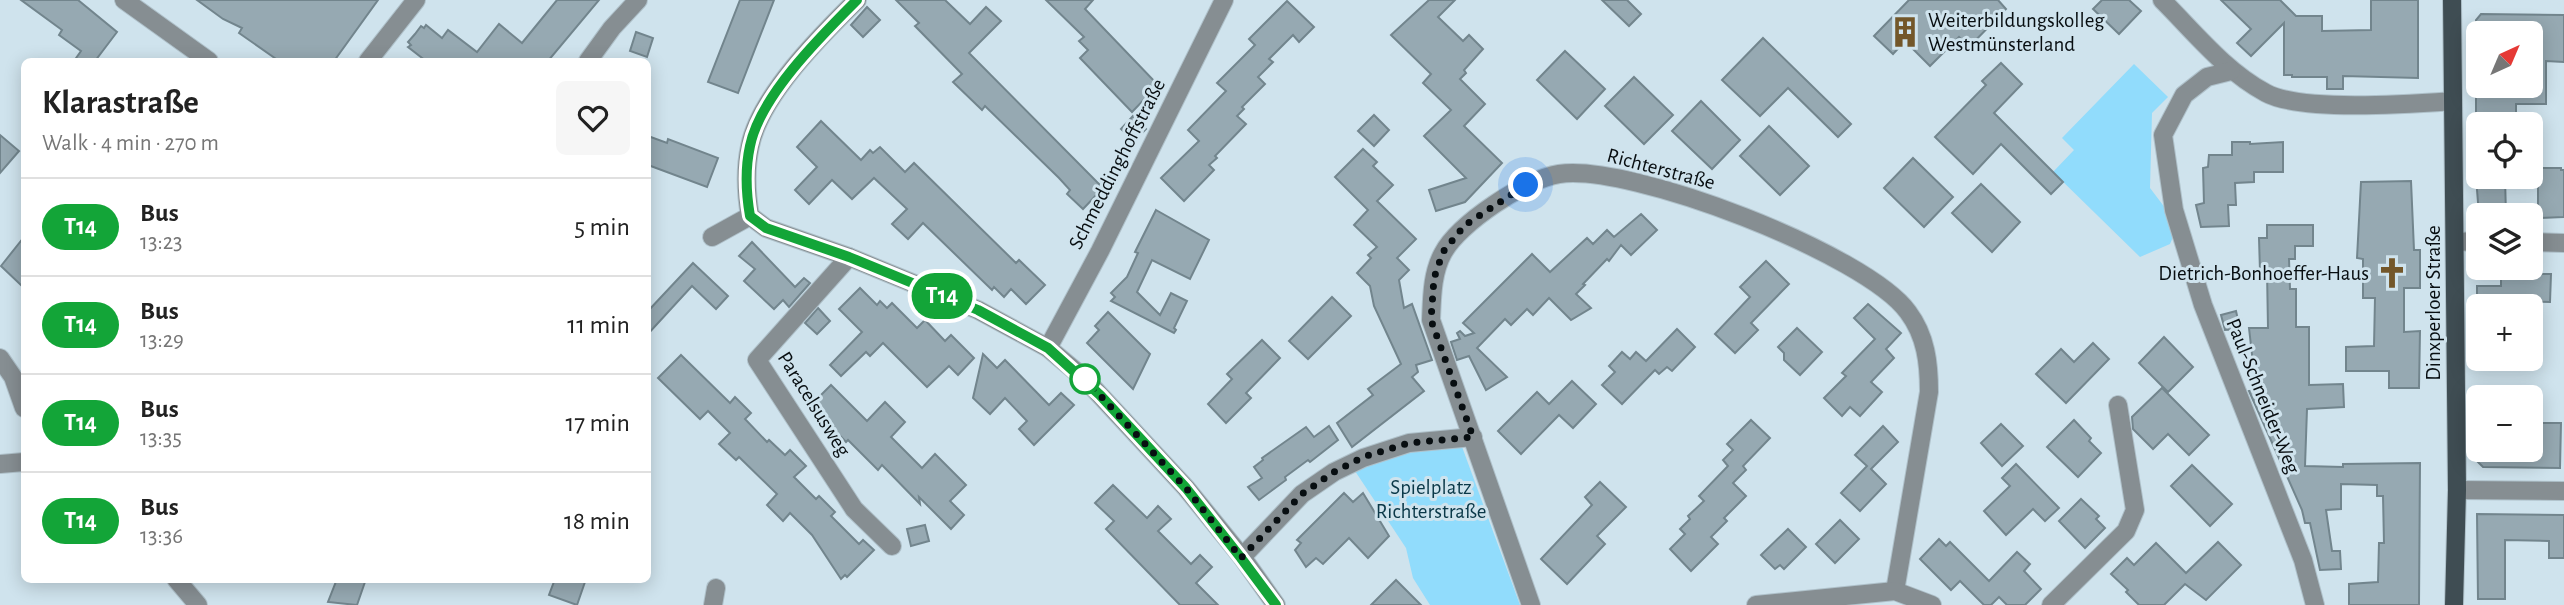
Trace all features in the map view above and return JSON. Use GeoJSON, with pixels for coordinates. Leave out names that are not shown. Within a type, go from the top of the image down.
{"type":"FeatureCollection","features":[{"type":"Feature","properties":{"kind":"main road","name":"Dinxperloer Straße"},"geometry":{"type":"LineString","coordinates":[[2452,0],[2457,489],[2454,605]]}},
{"type":"Feature","properties":{"kind":"street"},"geometry":{"type":"LineString","coordinates":[[124,0],[205,58]]}},
{"type":"Feature","properties":{"kind":"street"},"geometry":{"type":"LineString","coordinates":[[370,58],[416,0]]}},
{"type":"Feature","properties":{"kind":"street"},"geometry":{"type":"LineString","coordinates":[[590,58],[612,28],[638,0]]}},
{"type":"Feature","properties":{"kind":"street"},"geometry":{"type":"LineString","coordinates":[[857,0],[810,48],[764,111],[750,145],[746,193],[750,216],[766,228],[849,257],[978,310],[1048,348],[1085,379],[1186,488],[1276,605]]}},
{"type":"Feature","properties":{"kind":"street","name":"Schmeddinghoffstraße"},"geometry":{"type":"LineString","coordinates":[[1048,348],[1105,240],[1224,0]]}},
{"type":"Feature","properties":{"kind":"street"},"geometry":{"type":"LineString","coordinates":[[2162,0],[2231,71],[2269,95],[2308,105],[2453,101]]}},
{"type":"Feature","properties":{"kind":"street","name":"Paul-Schneider-Weg"},"geometry":{"type":"LineString","coordinates":[[2231,71],[2207,77],[2184,95],[2163,135],[2174,210],[2203,305],[2303,560],[2315,605]]}},
{"type":"Feature","properties":{"kind":"street","name":"Richterstraße"},"geometry":{"type":"LineString","coordinates":[[1531,605],[1431,320],[1434,278],[1443,252],[1465,225],[1526,185],[1559,174],[1594,174],[1634,182],[1764,225],[1818,248],[1885,290],[1908,311],[1922,336],[1929,365],[1929,393],[1895,592]]}},
{"type":"Feature","properties":{"kind":"street"},"geometry":{"type":"LineString","coordinates":[[712,237],[750,216]]}},
{"type":"Feature","properties":{"kind":"street"},"geometry":{"type":"LineString","coordinates":[[2455,242],[2466,242]]}},
{"type":"Feature","properties":{"kind":"street"},"geometry":{"type":"LineString","coordinates":[[2543,242],[2564,243]]}},
{"type":"Feature","properties":{"kind":"street","name":"Paracelsusweg"},"geometry":{"type":"LineString","coordinates":[[849,257],[757,360],[854,509],[892,546]]}},
{"type":"Feature","properties":{"kind":"street"},"geometry":{"type":"LineString","coordinates":[[0,358],[13,377],[21,400]]}},
{"type":"Feature","properties":{"kind":"street"},"geometry":{"type":"LineString","coordinates":[[2051,605],[2126,531],[2135,510],[2118,405]]}},
{"type":"Feature","properties":{"kind":"street"},"geometry":{"type":"LineString","coordinates":[[1241,558],[1302,494],[1334,472],[1363,457],[1409,443],[1473,437]]}},
{"type":"Feature","properties":{"kind":"street"},"geometry":{"type":"LineString","coordinates":[[0,464],[21,462]]}},
{"type":"Feature","properties":{"kind":"street"},"geometry":{"type":"LineString","coordinates":[[2457,489],[2564,491]]}},
{"type":"Feature","properties":{"kind":"street"},"geometry":{"type":"LineString","coordinates":[[179,583],[198,605]]}},
{"type":"Feature","properties":{"kind":"street"},"geometry":{"type":"LineString","coordinates":[[1756,605],[1895,592],[1932,605]]}},
{"type":"Feature","properties":{"kind":"green space"},"geometry":{"type":"Polygon","coordinates":[[[2134,64],[2168,97],[2152,113],[2150,188],[2175,221],[2176,230],[2170,244],[2140,257],[2053,172],[2074,150],[2062,138],[2134,64]]]}},
{"type":"Feature","properties":{"kind":"green space","name":"Spielplatz Richterstraße"},"geometry":{"type":"Polygon","coordinates":[[[1461,444],[1520,605],[1430,605],[1413,578],[1406,548],[1355,471],[1411,449],[1461,444]]]}},
{"type":"Feature","properties":{"kind":"building"},"geometry":{"type":"Polygon","coordinates":[[[21,0],[78,0],[117,32],[97,58],[76,58],[81,51],[59,35],[62,30],[21,0]]]}},
{"type":"Feature","properties":{"kind":"building"},"geometry":{"type":"Polygon","coordinates":[[[197,0],[378,0],[336,58],[275,58],[239,33],[242,28],[223,19],[197,0]]]}},
{"type":"Feature","properties":{"kind":"building"},"geometry":{"type":"Polygon","coordinates":[[[557,0],[599,0],[551,58],[422,58],[408,47],[411,45],[408,42],[421,26],[424,28],[426,25],[442,38],[448,30],[477,52],[499,24],[522,43],[557,0]]]}},
{"type":"Feature","properties":{"kind":"building"},"geometry":{"type":"Polygon","coordinates":[[[740,0],[774,0],[738,93],[708,82],[740,0]]]}},
{"type":"Feature","properties":{"kind":"building"},"geometry":{"type":"Polygon","coordinates":[[[896,0],[945,0],[970,24],[986,7],[1001,21],[969,53],[1103,188],[1083,209],[1067,194],[1070,190],[1059,178],[985,106],[982,110],[953,82],[962,74],[915,26],[919,23],[896,0]]]}},
{"type":"Feature","properties":{"kind":"building"},"geometry":{"type":"Polygon","coordinates":[[[1046,0],[1093,0],[1085,9],[1158,85],[1132,112],[1080,58],[1088,50],[1079,41],[1084,37],[1046,0]]]}},
{"type":"Feature","properties":{"kind":"building"},"geometry":{"type":"Polygon","coordinates":[[[1429,0],[1455,0],[1438,17],[1463,41],[1469,35],[1483,49],[1464,70],[1466,73],[1460,79],[1485,104],[1464,126],[1502,163],[1465,202],[1436,211],[1429,190],[1466,178],[1424,136],[1451,110],[1423,83],[1431,74],[1391,35],[1429,0]]]}},
{"type":"Feature","properties":{"kind":"building"},"geometry":{"type":"Polygon","coordinates":[[[1602,0],[1627,0],[1641,14],[1629,26],[1602,0]]]}},
{"type":"Feature","properties":{"kind":"building"},"geometry":{"type":"Polygon","coordinates":[[[1909,0],[1998,0],[2006,9],[1969,47],[1959,37],[1930,66],[1905,41],[1893,54],[1874,36],[1909,0]]]}},
{"type":"Feature","properties":{"kind":"building"},"geometry":{"type":"Polygon","coordinates":[[[2102,0],[2129,0],[2141,11],[2119,34],[2093,9],[2102,0]]]}},
{"type":"Feature","properties":{"kind":"building"},"geometry":{"type":"Polygon","coordinates":[[[2221,0],[2280,0],[2296,16],[2322,16],[2322,31],[2371,30],[2371,0],[2418,0],[2418,78],[2343,76],[2343,89],[2327,89],[2327,77],[2284,75],[2284,23],[2251,56],[2237,43],[2251,29],[2221,0]]]}},
{"type":"Feature","properties":{"kind":"building"},"geometry":{"type":"Polygon","coordinates":[[[1287,1],[1314,27],[1299,42],[1293,35],[1269,59],[1273,62],[1258,77],[1265,84],[1242,107],[1244,109],[1237,116],[1246,124],[1215,156],[1217,158],[1209,165],[1214,170],[1184,201],[1161,178],[1199,141],[1188,130],[1226,91],[1217,83],[1255,45],[1249,39],[1287,1]]]}},
{"type":"Feature","properties":{"kind":"building"},"geometry":{"type":"Polygon","coordinates":[[[867,7],[880,20],[863,37],[851,25],[867,7]]]}},
{"type":"Feature","properties":{"kind":"building"},"geometry":{"type":"Polygon","coordinates":[[[2481,14],[2564,15],[2564,62],[2546,61],[2546,104],[2516,104],[2516,112],[2476,112],[2476,98],[2543,98],[2543,21],[2476,20],[2481,14]]]}},
{"type":"Feature","properties":{"kind":"building"},"geometry":{"type":"Polygon","coordinates":[[[636,32],[653,38],[647,57],[630,51],[636,32]]]}},
{"type":"Feature","properties":{"kind":"building"},"geometry":{"type":"Polygon","coordinates":[[[1763,38],[1851,124],[1838,137],[1788,88],[1760,116],[1722,80],[1763,38]]]}},
{"type":"Feature","properties":{"kind":"building"},"geometry":{"type":"Polygon","coordinates":[[[1565,51],[1605,89],[1577,119],[1537,80],[1565,51]]]}},
{"type":"Feature","properties":{"kind":"building"},"geometry":{"type":"Polygon","coordinates":[[[2001,63],[2022,84],[1994,113],[2063,182],[2051,194],[2001,144],[1973,174],[1935,137],[1986,85],[1982,81],[2001,63]]]}},
{"type":"Feature","properties":{"kind":"building"},"geometry":{"type":"Polygon","coordinates":[[[1634,77],[1673,115],[1644,144],[1605,106],[1634,77]]]}},
{"type":"Feature","properties":{"kind":"building"},"geometry":{"type":"Polygon","coordinates":[[[1701,101],[1740,140],[1712,169],[1672,131],[1701,101]]]}},
{"type":"Feature","properties":{"kind":"building"},"geometry":{"type":"Polygon","coordinates":[[[1374,115],[1389,130],[1374,146],[1358,131],[1374,115]]]}},
{"type":"Feature","properties":{"kind":"building"},"geometry":{"type":"Polygon","coordinates":[[[1133,116],[1146,129],[1134,141],[1121,129],[1133,116]]]}},
{"type":"Feature","properties":{"kind":"building"},"geometry":{"type":"Polygon","coordinates":[[[821,121],[861,160],[870,150],[873,153],[880,147],[905,172],[914,163],[1016,263],[1019,260],[1045,285],[1026,304],[1011,289],[1004,297],[994,287],[992,290],[923,223],[908,239],[892,224],[907,209],[874,178],[852,199],[832,180],[809,204],[795,190],[817,167],[797,147],[821,121]]]}},
{"type":"Feature","properties":{"kind":"building"},"geometry":{"type":"Polygon","coordinates":[[[1769,126],[1809,166],[1780,195],[1740,156],[1769,126]]]}},
{"type":"Feature","properties":{"kind":"building"},"geometry":{"type":"Polygon","coordinates":[[[0,135],[19,151],[0,173],[0,135]]]}},
{"type":"Feature","properties":{"kind":"building"},"geometry":{"type":"Polygon","coordinates":[[[651,137],[667,143],[668,139],[718,158],[707,187],[651,166],[651,137]]]}},
{"type":"Feature","properties":{"kind":"building"},"geometry":{"type":"Polygon","coordinates":[[[2232,142],[2283,142],[2283,172],[2254,172],[2254,182],[2235,183],[2236,205],[2228,205],[2229,226],[2201,227],[2196,205],[2204,203],[2203,168],[2208,167],[2209,155],[2232,155],[2232,142]]]}},
{"type":"Feature","properties":{"kind":"building"},"geometry":{"type":"Polygon","coordinates":[[[1363,149],[1377,162],[1373,166],[1393,185],[1377,201],[1416,239],[1397,258],[1409,270],[1399,280],[1404,308],[1412,304],[1432,360],[1416,365],[1418,372],[1412,377],[1424,391],[1352,447],[1337,423],[1373,395],[1368,389],[1401,364],[1374,306],[1370,286],[1357,273],[1371,258],[1368,255],[1377,247],[1354,225],[1368,210],[1335,177],[1363,149]]]}},
{"type":"Feature","properties":{"kind":"building"},"geometry":{"type":"Polygon","coordinates":[[[1913,158],[1953,197],[1924,227],[1884,188],[1913,158]]]}},
{"type":"Feature","properties":{"kind":"building"},"geometry":{"type":"Polygon","coordinates":[[[2543,168],[2564,170],[2564,217],[2543,218],[2543,203],[2538,203],[2538,189],[2543,189],[2543,168]]]}},
{"type":"Feature","properties":{"kind":"building"},"geometry":{"type":"Polygon","coordinates":[[[2411,181],[2414,250],[2420,250],[2420,288],[2404,288],[2404,332],[2420,331],[2419,388],[2389,388],[2389,371],[2346,371],[2346,347],[2374,346],[2375,298],[2363,298],[2363,259],[2357,258],[2361,182],[2411,181]]]}},
{"type":"Feature","properties":{"kind":"building"},"geometry":{"type":"Polygon","coordinates":[[[1981,184],[2020,222],[1992,252],[1952,213],[1981,184]]]}},
{"type":"Feature","properties":{"kind":"building"},"geometry":{"type":"Polygon","coordinates":[[[2477,189],[2505,189],[2506,203],[2478,203],[2477,189]]]}},
{"type":"Feature","properties":{"kind":"building"},"geometry":{"type":"Polygon","coordinates":[[[1156,210],[1209,240],[1190,279],[1152,260],[1137,292],[1160,315],[1171,293],[1187,301],[1174,333],[1111,301],[1115,297],[1111,293],[1127,277],[1138,253],[1135,252],[1156,210]]]}},
{"type":"Feature","properties":{"kind":"building"},"geometry":{"type":"Polygon","coordinates":[[[1641,214],[1657,230],[1631,255],[1621,245],[1609,261],[1607,259],[1583,284],[1585,285],[1576,294],[1591,308],[1571,320],[1549,298],[1533,315],[1527,309],[1511,325],[1505,319],[1477,348],[1507,377],[1486,390],[1469,356],[1457,360],[1451,342],[1460,339],[1457,333],[1460,331],[1465,336],[1474,333],[1463,323],[1532,254],[1550,272],[1587,238],[1593,244],[1607,230],[1614,237],[1641,214]]]}},
{"type":"Feature","properties":{"kind":"building"},"geometry":{"type":"Polygon","coordinates":[[[2267,225],[2313,225],[2313,246],[2295,246],[2295,259],[2289,259],[2290,289],[2296,289],[2296,327],[2309,327],[2309,385],[2343,384],[2344,407],[2307,409],[2305,466],[2420,463],[2419,605],[2349,605],[2349,584],[2378,582],[2379,543],[2384,543],[2383,496],[2377,496],[2377,485],[2341,484],[2341,509],[2326,510],[2332,551],[2340,551],[2341,569],[2320,570],[2310,523],[2305,523],[2302,510],[2249,391],[2256,390],[2249,328],[2268,328],[2267,271],[2260,271],[2259,238],[2267,238],[2267,225]]]}},
{"type":"Feature","properties":{"kind":"building"},"geometry":{"type":"Polygon","coordinates":[[[21,241],[21,285],[1,266],[21,241]]]}},
{"type":"Feature","properties":{"kind":"building"},"geometry":{"type":"Polygon","coordinates":[[[752,242],[795,287],[804,278],[810,283],[789,307],[783,300],[774,309],[744,281],[755,269],[739,256],[752,242]]]}},
{"type":"Feature","properties":{"kind":"building"},"geometry":{"type":"Polygon","coordinates":[[[1766,261],[1789,284],[1751,323],[1758,330],[1735,353],[1715,334],[1750,297],[1740,287],[1766,261]]]}},
{"type":"Feature","properties":{"kind":"building"},"geometry":{"type":"Polygon","coordinates":[[[693,263],[728,296],[716,309],[692,286],[651,331],[651,308],[693,263]]]}},
{"type":"Feature","properties":{"kind":"building"},"geometry":{"type":"Polygon","coordinates":[[[2543,274],[2551,274],[2550,302],[2543,302],[2543,294],[2477,294],[2477,286],[2501,286],[2501,280],[2543,280],[2543,274]]]}},
{"type":"Feature","properties":{"kind":"building"},"geometry":{"type":"Polygon","coordinates":[[[860,288],[877,305],[880,301],[887,308],[892,303],[917,328],[925,320],[945,341],[951,335],[974,358],[958,375],[949,366],[927,387],[883,343],[870,356],[866,352],[841,376],[830,365],[862,332],[839,309],[860,288]]]}},
{"type":"Feature","properties":{"kind":"building"},"geometry":{"type":"Polygon","coordinates":[[[1332,297],[1351,316],[1308,359],[1289,341],[1332,297]]]}},
{"type":"Feature","properties":{"kind":"building"},"geometry":{"type":"Polygon","coordinates":[[[1868,304],[1901,333],[1886,349],[1894,358],[1871,382],[1882,392],[1860,416],[1850,407],[1842,416],[1824,398],[1846,376],[1842,373],[1875,339],[1854,318],[1868,304]]]}},
{"type":"Feature","properties":{"kind":"building"},"geometry":{"type":"Polygon","coordinates":[[[818,308],[830,321],[817,334],[805,323],[818,308]]]}},
{"type":"Feature","properties":{"kind":"building"},"geometry":{"type":"Polygon","coordinates":[[[2236,311],[2240,329],[2225,330],[2221,315],[2236,311]]]}},
{"type":"Feature","properties":{"kind":"building"},"geometry":{"type":"Polygon","coordinates":[[[1108,312],[1150,354],[1133,389],[1087,343],[1099,330],[1095,326],[1108,312]]]}},
{"type":"Feature","properties":{"kind":"building"},"geometry":{"type":"Polygon","coordinates":[[[1797,328],[1822,352],[1800,375],[1784,360],[1784,353],[1778,347],[1797,328]]]}},
{"type":"Feature","properties":{"kind":"building"},"geometry":{"type":"Polygon","coordinates":[[[1677,329],[1695,347],[1672,371],[1667,367],[1659,374],[1655,370],[1622,404],[1602,385],[1615,372],[1609,366],[1622,352],[1630,359],[1636,352],[1646,361],[1677,329]]]}},
{"type":"Feature","properties":{"kind":"building"},"geometry":{"type":"Polygon","coordinates":[[[2164,337],[2193,367],[2168,392],[2139,363],[2164,337]]]}},
{"type":"Feature","properties":{"kind":"building"},"geometry":{"type":"Polygon","coordinates":[[[1262,340],[1280,358],[1246,393],[1251,398],[1226,423],[1208,404],[1232,379],[1227,374],[1262,340]]]}},
{"type":"Feature","properties":{"kind":"building"},"geometry":{"type":"Polygon","coordinates":[[[2093,343],[2109,359],[2066,403],[2036,374],[2061,349],[2074,362],[2093,343]]]}},
{"type":"Feature","properties":{"kind":"building"},"geometry":{"type":"Polygon","coordinates":[[[983,354],[997,368],[1005,360],[1049,405],[1061,393],[1074,405],[1034,445],[1019,429],[1027,421],[1005,398],[990,414],[973,398],[983,354]]]}},
{"type":"Feature","properties":{"kind":"building"},"geometry":{"type":"Polygon","coordinates":[[[681,355],[730,403],[735,397],[751,413],[745,419],[767,442],[769,440],[785,455],[790,450],[806,466],[794,477],[816,499],[819,496],[835,512],[831,516],[859,544],[863,540],[874,550],[847,577],[845,575],[841,579],[812,535],[790,513],[783,521],[767,505],[777,494],[739,457],[736,460],[719,444],[730,433],[708,411],[700,419],[658,378],[681,355]]]}},
{"type":"Feature","properties":{"kind":"building"},"geometry":{"type":"Polygon","coordinates":[[[1572,381],[1596,404],[1573,428],[1559,415],[1521,454],[1498,431],[1537,392],[1549,404],[1572,381]]]}},
{"type":"Feature","properties":{"kind":"building"},"geometry":{"type":"Polygon","coordinates":[[[831,385],[867,421],[885,402],[905,422],[891,437],[922,468],[935,454],[966,485],[950,501],[964,515],[951,529],[919,497],[920,504],[882,465],[878,470],[848,440],[846,442],[811,405],[831,385]]]}},
{"type":"Feature","properties":{"kind":"building"},"geometry":{"type":"Polygon","coordinates":[[[2162,388],[2209,435],[2189,455],[2168,434],[2153,449],[2133,429],[2132,417],[2162,388]]]}},
{"type":"Feature","properties":{"kind":"building"},"geometry":{"type":"Polygon","coordinates":[[[1751,420],[1770,438],[1743,466],[1746,470],[1733,483],[1746,496],[1724,518],[1727,521],[1711,537],[1718,544],[1691,571],[1670,549],[1685,534],[1680,529],[1690,519],[1688,516],[1704,501],[1699,496],[1728,466],[1723,460],[1733,450],[1727,444],[1751,420]]]}},
{"type":"Feature","properties":{"kind":"building"},"geometry":{"type":"Polygon","coordinates":[[[2074,420],[2101,453],[2078,477],[2047,447],[2074,420]]]}},
{"type":"Feature","properties":{"kind":"building"},"geometry":{"type":"Polygon","coordinates":[[[2543,423],[2561,423],[2560,468],[2483,467],[2478,462],[2543,462],[2543,423]]]}},
{"type":"Feature","properties":{"kind":"building"},"geometry":{"type":"Polygon","coordinates":[[[2001,424],[2023,446],[2002,466],[1981,443],[2001,424]]]}},
{"type":"Feature","properties":{"kind":"building"},"geometry":{"type":"Polygon","coordinates":[[[1329,426],[1338,440],[1285,477],[1286,480],[1259,500],[1248,487],[1262,478],[1254,467],[1262,458],[1306,427],[1314,437],[1329,426]]]}},
{"type":"Feature","properties":{"kind":"building"},"geometry":{"type":"Polygon","coordinates":[[[1883,426],[1898,442],[1871,469],[1886,484],[1860,511],[1841,493],[1867,466],[1855,455],[1883,426]]]}},
{"type":"Feature","properties":{"kind":"building"},"geometry":{"type":"Polygon","coordinates":[[[2016,464],[2059,508],[2045,521],[2033,509],[2006,535],[1984,511],[2010,486],[2002,478],[2016,464]]]}},
{"type":"Feature","properties":{"kind":"building"},"geometry":{"type":"Polygon","coordinates":[[[2192,465],[2232,504],[2210,526],[2171,486],[2192,465]]]}},
{"type":"Feature","properties":{"kind":"building"},"geometry":{"type":"Polygon","coordinates":[[[1600,482],[1626,507],[1597,536],[1605,544],[1567,584],[1541,559],[1592,505],[1585,497],[1600,482]]]}},
{"type":"Feature","properties":{"kind":"building"},"geometry":{"type":"Polygon","coordinates":[[[1113,485],[1147,518],[1158,506],[1171,519],[1158,531],[1191,564],[1200,555],[1212,567],[1196,583],[1218,605],[1180,605],[1106,529],[1114,521],[1095,503],[1113,485]]]}},
{"type":"Feature","properties":{"kind":"building"},"geometry":{"type":"Polygon","coordinates":[[[1344,493],[1353,502],[1363,493],[1389,536],[1368,558],[1349,538],[1323,564],[1316,558],[1306,567],[1295,550],[1301,543],[1297,540],[1344,493]]]}},
{"type":"Feature","properties":{"kind":"building"},"geometry":{"type":"Polygon","coordinates":[[[2081,499],[2099,516],[2096,519],[2105,528],[2085,548],[2059,521],[2081,499]]]}},
{"type":"Feature","properties":{"kind":"building"},"geometry":{"type":"Polygon","coordinates":[[[2477,514],[2564,515],[2564,558],[2549,558],[2549,541],[2505,540],[2505,599],[2478,599],[2477,514]]]}},
{"type":"Feature","properties":{"kind":"building"},"geometry":{"type":"Polygon","coordinates":[[[1840,520],[1859,539],[1835,563],[1816,544],[1840,520]]]}},
{"type":"Feature","properties":{"kind":"building"},"geometry":{"type":"Polygon","coordinates":[[[925,525],[929,541],[911,546],[907,529],[925,525]]]}},
{"type":"Feature","properties":{"kind":"building"},"geometry":{"type":"Polygon","coordinates":[[[1788,529],[1806,547],[1784,569],[1780,565],[1775,569],[1761,555],[1788,529]]]}},
{"type":"Feature","properties":{"kind":"building"},"geometry":{"type":"Polygon","coordinates":[[[1939,539],[1946,546],[1950,542],[1989,581],[2017,552],[2030,564],[2024,571],[2041,589],[2025,605],[2007,605],[1999,597],[1991,605],[1984,605],[1960,581],[1951,590],[1920,559],[1939,539]]]}},
{"type":"Feature","properties":{"kind":"building"},"geometry":{"type":"Polygon","coordinates":[[[2218,542],[2241,565],[2206,600],[2185,584],[2164,605],[2139,605],[2111,574],[2127,558],[2134,565],[2156,543],[2186,573],[2218,542]]]}},
{"type":"Feature","properties":{"kind":"building"},"geometry":{"type":"Polygon","coordinates":[[[1396,580],[1421,605],[1371,605],[1396,580]]]}},
{"type":"Feature","properties":{"kind":"building"},"geometry":{"type":"Polygon","coordinates":[[[335,583],[365,583],[357,605],[328,602],[335,583]]]}},
{"type":"Feature","properties":{"kind":"building"},"geometry":{"type":"Polygon","coordinates":[[[554,583],[585,583],[577,605],[549,595],[554,583]]]}},
{"type":"Feature","properties":{"kind":"bus line","name":"T14"},"geometry":{"type":"LineString","coordinates":[[857,0],[810,48],[764,111],[750,145],[746,193],[750,216],[766,228],[849,257],[978,310],[1048,348],[1085,379],[1186,488],[1276,605]]}},
{"type":"Feature","properties":{"kind":"place","name":"Weiterbildungskolleg Westmünsterland"},"geometry":{"type":"Point","coordinates":[1905,32]}},
{"type":"Feature","properties":{"kind":"place","name":"Dietrich-Bonhoeffer-Haus"},"geometry":{"type":"Point","coordinates":[2392,273]}},
{"type":"Feature","properties":{"kind":"route"},"geometry":{"type":"LineString","coordinates":[[1085,379],[1186,488],[1241,558],[1302,494],[1334,472],[1363,457],[1409,443],[1473,437],[1431,320],[1434,278],[1443,252],[1465,225],[1526,185]]}}]}
